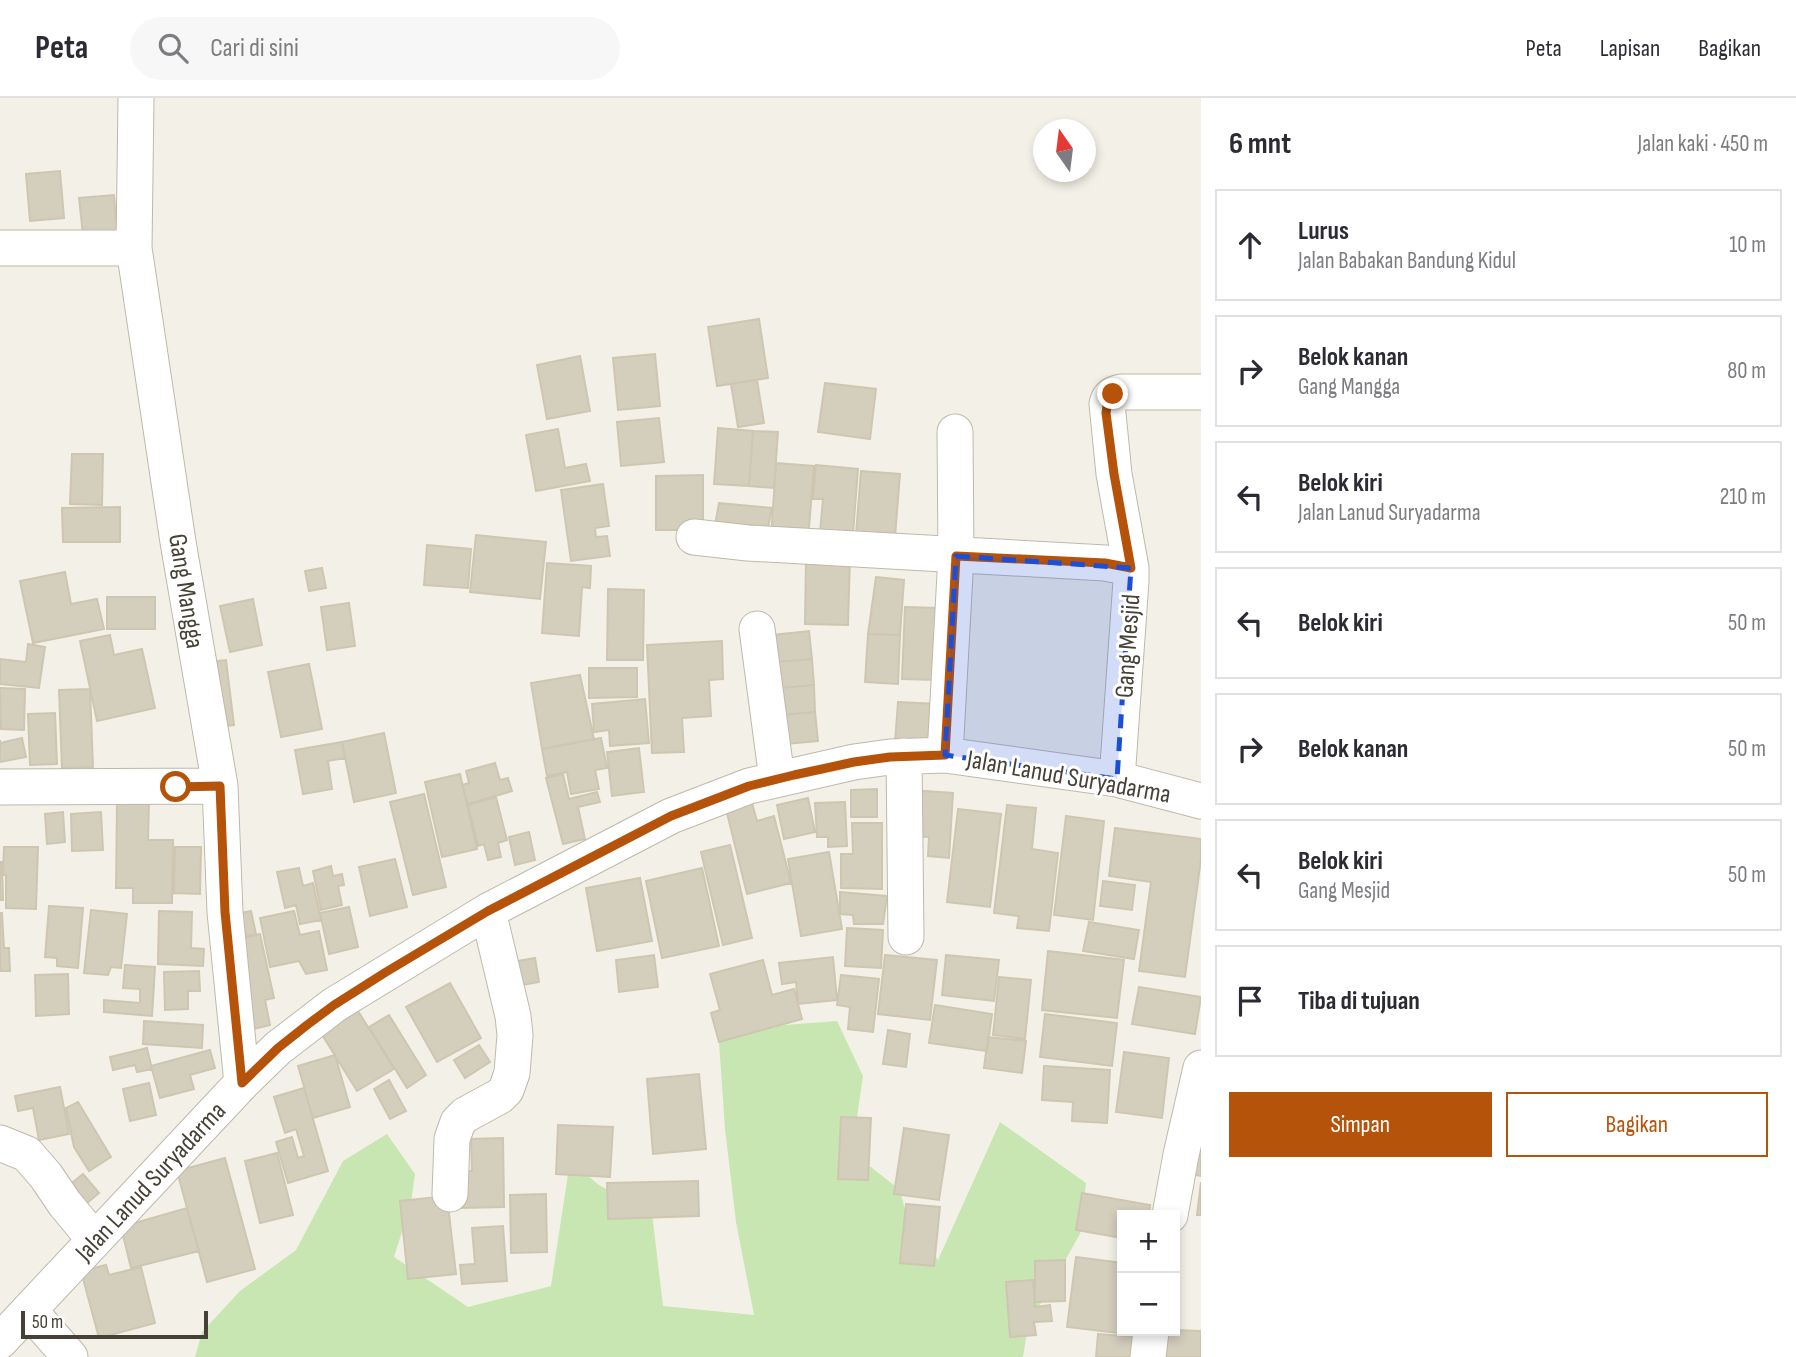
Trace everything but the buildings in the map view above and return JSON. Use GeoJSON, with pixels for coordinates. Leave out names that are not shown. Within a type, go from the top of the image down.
{"type":"FeatureCollection","features":[{"type":"Feature","properties":{"kind":"street","name":"Gang Mangga"},"geometry":{"type":"LineString","coordinates":[[136,98],[134,248],[178,542],[220,786],[225,912],[242,1083]]}},
{"type":"Feature","properties":{"kind":"street"},"geometry":{"type":"LineString","coordinates":[[0,248],[134,248]]}},
{"type":"Feature","properties":{"kind":"street","name":"Gang Mesjid"},"geometry":{"type":"LineString","coordinates":[[1117,779],[1131,568],[1114,474],[1106,413],[1108,399],[1121,392],[1201,392]]}},
{"type":"Feature","properties":{"kind":"street"},"geometry":{"type":"LineString","coordinates":[[945,755],[956,556],[955,432]]}},
{"type":"Feature","properties":{"kind":"street"},"geometry":{"type":"LineString","coordinates":[[694,537],[748,543],[1105,563],[1131,568]]}},
{"type":"Feature","properties":{"kind":"street"},"geometry":{"type":"LineString","coordinates":[[757,629],[777,779]]}},
{"type":"Feature","properties":{"kind":"street","name":"Jalan Lanud Suryadarma"},"geometry":{"type":"LineString","coordinates":[[0,1341],[278,1048],[334,1005],[488,911],[671,816],[749,786],[777,779],[854,762],[945,755],[1117,779],[1201,801]]}},
{"type":"Feature","properties":{"kind":"street"},"geometry":{"type":"LineString","coordinates":[[904,757],[906,937]]}},
{"type":"Feature","properties":{"kind":"street"},"geometry":{"type":"LineString","coordinates":[[0,787],[220,786]]}},
{"type":"Feature","properties":{"kind":"street"},"geometry":{"type":"LineString","coordinates":[[450,1194],[452,1139],[458,1122],[465,1115],[500,1096],[506,1090],[512,1073],[515,1035],[513,1016],[488,911]]}},
{"type":"Feature","properties":{"kind":"street"},"geometry":{"type":"LineString","coordinates":[[1171,1210],[1201,1068]]}},
{"type":"Feature","properties":{"kind":"street"},"geometry":{"type":"LineString","coordinates":[[0,1143],[27,1154],[94,1239]]}},
{"type":"Feature","properties":{"kind":"street"},"geometry":{"type":"LineString","coordinates":[[29,1310],[70,1357]]}},
{"type":"Feature","properties":{"kind":"street"},"geometry":{"type":"LineString","coordinates":[[1148,1357],[1150,1336]]}},
{"type":"Feature","properties":{"kind":"highlighted area"},"geometry":{"type":"Polygon","coordinates":[[[956,556],[1131,568],[1117,779],[945,755],[956,556]]]}},
{"type":"Feature","properties":{"kind":"green space"},"geometry":{"type":"Polygon","coordinates":[[[837,1021],[863,1076],[852,1152],[900,1190],[906,1214],[938,1260],[1000,1122],[1086,1183],[1080,1234],[1028,1326],[1023,1357],[195,1357],[202,1332],[240,1291],[296,1250],[343,1161],[387,1134],[415,1174],[411,1203],[394,1257],[468,1307],[551,1286],[570,1161],[599,1185],[652,1213],[663,1306],[754,1315],[736,1222],[725,1129],[720,1030],[837,1021]]]}},
{"type":"Feature","properties":{"kind":"route"},"geometry":{"type":"LineString","coordinates":[[176,787],[220,786],[225,912],[242,1083],[278,1048],[307,1025],[386,972],[488,911],[671,816],[749,786],[794,775],[890,757],[945,755],[956,556],[1105,563],[1131,568],[1106,413],[1108,399],[1113,394]]}}]}
